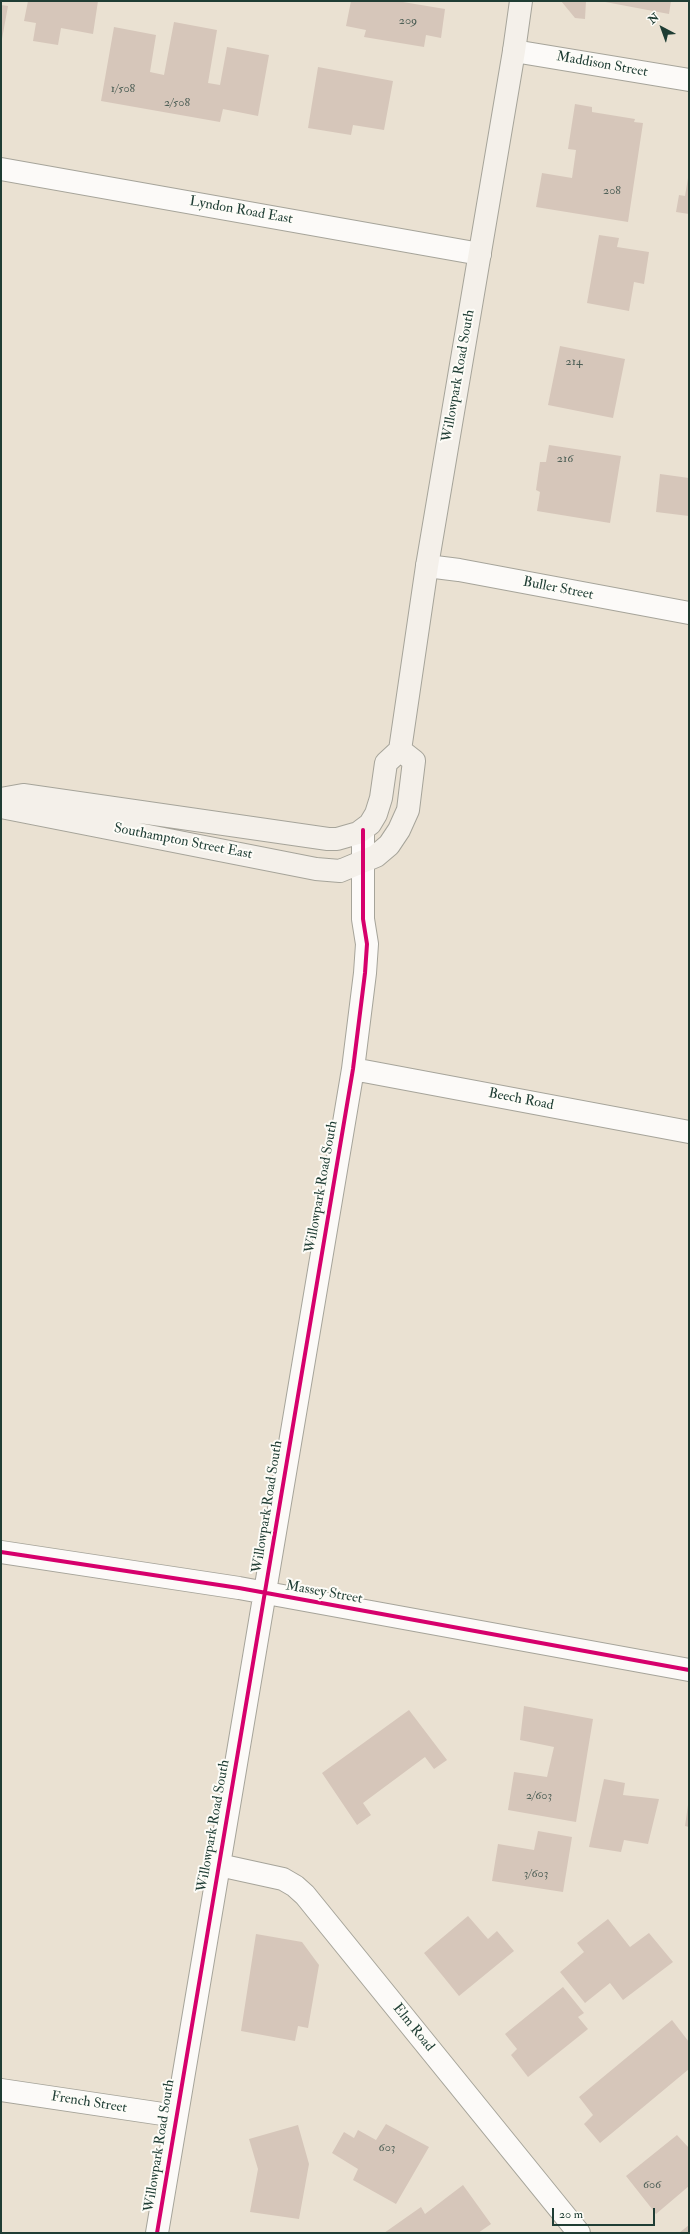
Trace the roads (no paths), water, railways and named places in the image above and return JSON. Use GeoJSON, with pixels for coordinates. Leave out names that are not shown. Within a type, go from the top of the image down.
{"type":"FeatureCollection","features":[{"type":"Feature","properties":{"kind":"main road","name":"Willowpark Road South"},"geometry":{"type":"LineString","coordinates":[[400,750],[427,566],[514,51],[521,1]]}},
{"type":"Feature","properties":{"kind":"main road"},"geometry":{"type":"LineString","coordinates":[[363,830],[376,814],[386,763],[400,750],[414,761],[408,810],[389,845],[376,856],[363,862]]}},
{"type":"Feature","properties":{"kind":"main road","name":"Southampton Street East"},"geometry":{"type":"LineString","coordinates":[[1,799],[23,795],[328,839],[348,837],[363,830]]}},
{"type":"Feature","properties":{"kind":"main road","name":"Southampton Street East"},"geometry":{"type":"LineString","coordinates":[[1,807],[316,869],[340,871],[363,862]]}},
{"type":"Feature","properties":{"kind":"street","name":"Maddison Street"},"geometry":{"type":"LineString","coordinates":[[514,51],[689,80]]}},
{"type":"Feature","properties":{"kind":"street","name":"Lyndon Road East"},"geometry":{"type":"LineString","coordinates":[[1,169],[480,254]]}},
{"type":"Feature","properties":{"kind":"street","name":"Buller Street"},"geometry":{"type":"LineString","coordinates":[[427,566],[459,570],[689,613]]}},
{"type":"Feature","properties":{"kind":"street","name":"Willowpark Road South"},"geometry":{"type":"LineString","coordinates":[[157,2233],[353,1069],[365,973],[367,944],[363,919],[363,830]]}},
{"type":"Feature","properties":{"kind":"street","name":"Beech Road"},"geometry":{"type":"LineString","coordinates":[[353,1069],[689,1132]]}},
{"type":"Feature","properties":{"kind":"street","name":"Massey Street"},"geometry":{"type":"LineString","coordinates":[[1,1552],[265,1593],[689,1670]]}},
{"type":"Feature","properties":{"kind":"street","name":"Elm Road"},"geometry":{"type":"LineString","coordinates":[[219,1865],[283,1879],[295,1886],[305,1895],[579,2233]]}},
{"type":"Feature","properties":{"kind":"street","name":"French Street"},"geometry":{"type":"LineString","coordinates":[[1,2090],[176,2116]]}}]}
